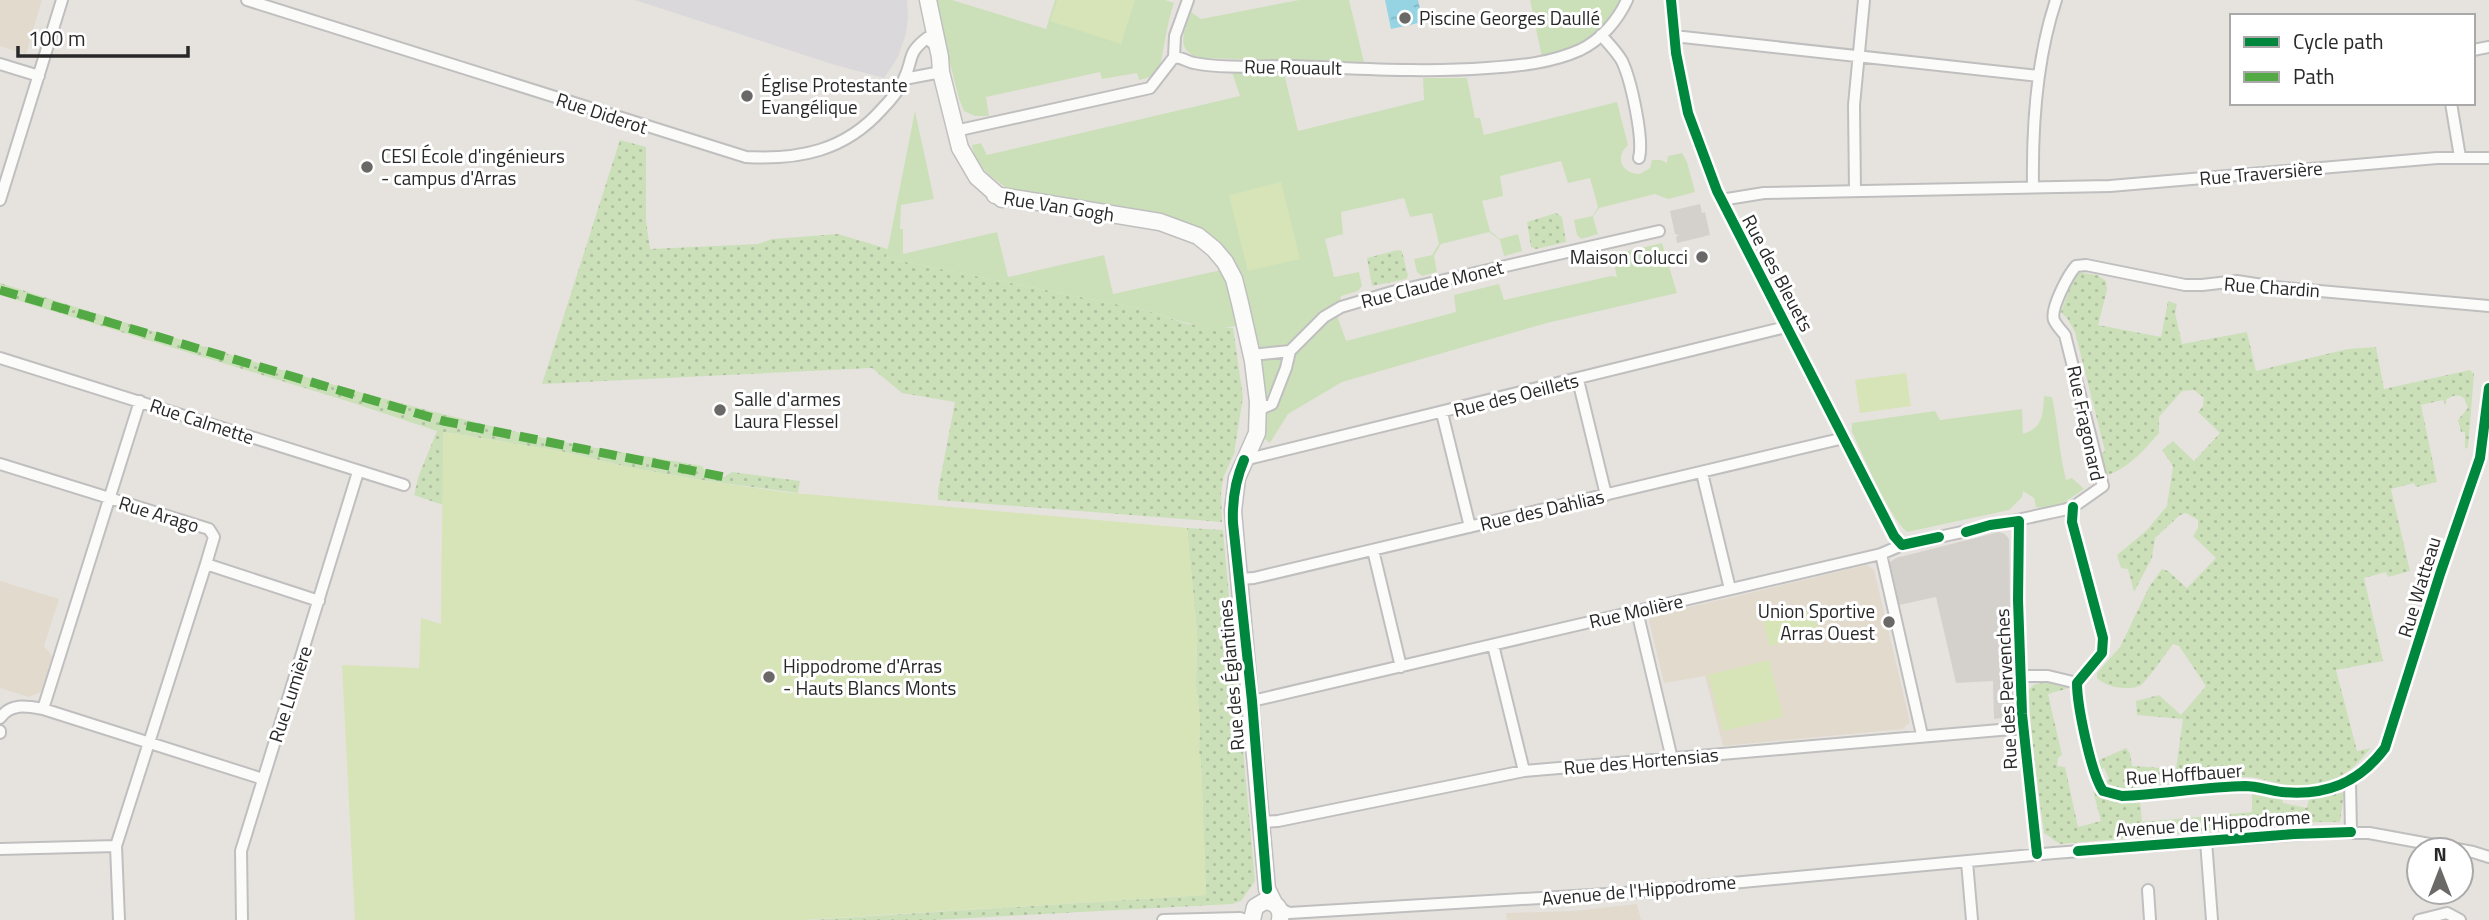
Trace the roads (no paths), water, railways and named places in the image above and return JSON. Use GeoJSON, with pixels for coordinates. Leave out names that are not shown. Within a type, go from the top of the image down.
{"type":"FeatureCollection","features":[{"type":"Feature","properties":{"kind":"street"},"geometry":{"type":"LineString","coordinates":[[0,200],[62,0]]}},
{"type":"Feature","properties":{"kind":"street","name":"Rue Diderot"},"geometry":{"type":"LineString","coordinates":[[247,0],[746,157],[777,159],[800,156],[847,140],[866,127],[927,45]]}},
{"type":"Feature","properties":{"kind":"street"},"geometry":{"type":"LineString","coordinates":[[919,0],[927,45],[941,72],[955,131],[1150,88],[1174,57],[1175,36],[1188,0]]}},
{"type":"Feature","properties":{"kind":"street"},"geometry":{"type":"LineString","coordinates":[[927,45],[928,0]]}},
{"type":"Feature","properties":{"kind":"street","name":"Rue Rouault"},"geometry":{"type":"LineString","coordinates":[[1174,57],[1182,57],[1192,63],[1230,65],[1465,70],[1553,60],[1583,49],[1601,35],[1614,22],[1627,0]]}},
{"type":"Feature","properties":{"kind":"street","name":"Rue des Bleuets"},"geometry":{"type":"LineString","coordinates":[[1671,0],[1674,38],[1688,113],[1721,200],[1902,545]]}},
{"type":"Feature","properties":{"kind":"street"},"geometry":{"type":"LineString","coordinates":[[1855,191],[1854,116],[1864,0]]}},
{"type":"Feature","properties":{"kind":"street"},"geometry":{"type":"LineString","coordinates":[[2033,187],[2039,76],[2056,0]]}},
{"type":"Feature","properties":{"kind":"street"},"geometry":{"type":"LineString","coordinates":[[1601,35],[1622,62],[1640,130],[1642,148],[1639,158]]}},
{"type":"Feature","properties":{"kind":"street"},"geometry":{"type":"LineString","coordinates":[[1674,38],[2039,76]]}},
{"type":"Feature","properties":{"kind":"street"},"geometry":{"type":"LineString","coordinates":[[0,64],[39,76]]}},
{"type":"Feature","properties":{"kind":"street"},"geometry":{"type":"LineString","coordinates":[[904,79],[941,72]]}},
{"type":"Feature","properties":{"kind":"street"},"geometry":{"type":"LineString","coordinates":[[2451,105],[2460,157]]}},
{"type":"Feature","properties":{"kind":"street","name":"Rue Van Gogh"},"geometry":{"type":"LineString","coordinates":[[955,131],[967,163],[976,177],[995,195],[1160,222],[1198,236],[1214,249],[1234,279],[1257,380],[1257,433],[1244,460]]}},
{"type":"Feature","properties":{"kind":"street","name":"Rue Traversière"},"geometry":{"type":"LineString","coordinates":[[1721,200],[1764,193],[2109,186],[2460,157],[2489,158]]}},
{"type":"Feature","properties":{"kind":"street","name":"Rue Claude Monet"},"geometry":{"type":"LineString","coordinates":[[1258,410],[1272,404],[1290,351],[1324,317],[1341,307],[1392,292],[1660,231]]}},
{"type":"Feature","properties":{"kind":"street","name":"Rue Chardin"},"geometry":{"type":"LineString","coordinates":[[2054,321],[2053,311],[2070,273],[2076,266],[2086,265],[2185,285],[2236,281],[2489,306]]}},
{"type":"Feature","properties":{"kind":"street","name":"Rue Fragonard"},"geometry":{"type":"LineString","coordinates":[[2054,321],[2067,344],[2103,486],[2073,507],[2072,523],[2103,638],[2102,653],[2077,683]]}},
{"type":"Feature","properties":{"kind":"street","name":"Rue des Oeillets"},"geometry":{"type":"LineString","coordinates":[[1244,460],[1786,327]]}},
{"type":"Feature","properties":{"kind":"street"},"geometry":{"type":"LineString","coordinates":[[1252,355],[1290,351]]}},
{"type":"Feature","properties":{"kind":"street","name":"Rue Calmette"},"geometry":{"type":"LineString","coordinates":[[0,358],[404,485]]}},
{"type":"Feature","properties":{"kind":"street"},"geometry":{"type":"LineString","coordinates":[[1578,380],[1605,495]]}},
{"type":"Feature","properties":{"kind":"street","name":"Rue Watteau"},"geometry":{"type":"LineString","coordinates":[[2350,781],[2375,761],[2388,740],[2480,458],[2489,388]]}},
{"type":"Feature","properties":{"kind":"street"},"geometry":{"type":"LineString","coordinates":[[43,709],[141,401]]}},
{"type":"Feature","properties":{"kind":"street"},"geometry":{"type":"LineString","coordinates":[[1442,412],[1470,527]]}},
{"type":"Feature","properties":{"kind":"street","name":"Rue des Dahlias"},"geometry":{"type":"LineString","coordinates":[[1240,579],[1254,579],[1844,438]]}},
{"type":"Feature","properties":{"kind":"street","name":"Rue des Églantines"},"geometry":{"type":"LineString","coordinates":[[1244,460],[1237,478],[1233,511],[1262,822],[1265,911]]}},
{"type":"Feature","properties":{"kind":"street","name":"Rue Arago"},"geometry":{"type":"LineString","coordinates":[[0,464],[209,530],[214,537],[206,564]]}},
{"type":"Feature","properties":{"kind":"street","name":"Rue Lumière"},"geometry":{"type":"LineString","coordinates":[[243,920],[241,851],[359,472]]}},
{"type":"Feature","properties":{"kind":"street"},"geometry":{"type":"LineString","coordinates":[[1702,473],[1730,589]]}},
{"type":"Feature","properties":{"kind":"street","name":"Rue Molière"},"geometry":{"type":"LineString","coordinates":[[1252,701],[1881,554],[1902,545],[2073,507]]}},
{"type":"Feature","properties":{"kind":"street","name":"Rue des Pervenches"},"geometry":{"type":"LineString","coordinates":[[2019,521],[2023,728],[2037,854]]}},
{"type":"Feature","properties":{"kind":"street"},"geometry":{"type":"LineString","coordinates":[[1373,551],[1401,667]]}},
{"type":"Feature","properties":{"kind":"street"},"geometry":{"type":"LineString","coordinates":[[1881,554],[1922,735]]}},
{"type":"Feature","properties":{"kind":"street"},"geometry":{"type":"LineString","coordinates":[[119,920],[116,846],[206,564],[319,601]]}},
{"type":"Feature","properties":{"kind":"street"},"geometry":{"type":"LineString","coordinates":[[1637,611],[1672,759]]}},
{"type":"Feature","properties":{"kind":"street"},"geometry":{"type":"LineString","coordinates":[[1493,645],[1524,771]]}},
{"type":"Feature","properties":{"kind":"street"},"geometry":{"type":"LineString","coordinates":[[2021,676],[2048,677],[2077,683]]}},
{"type":"Feature","properties":{"kind":"street","name":"Rue Hoffbauer"},"geometry":{"type":"LineString","coordinates":[[2077,683],[2077,698],[2098,782],[2103,791],[2122,796],[2247,786],[2301,793],[2315,792],[2350,781]]}},
{"type":"Feature","properties":{"kind":"street"},"geometry":{"type":"LineString","coordinates":[[0,718],[6,710],[18,707],[43,709],[263,779]]}},
{"type":"Feature","properties":{"kind":"street","name":"Rue des Hortensias"},"geometry":{"type":"LineString","coordinates":[[1262,822],[1524,771],[2023,728]]}},
{"type":"Feature","properties":{"kind":"street"},"geometry":{"type":"LineString","coordinates":[[2350,781],[2351,832]]}},
{"type":"Feature","properties":{"kind":"street","name":"Avenue de l'Hippodrome"},"geometry":{"type":"LineString","coordinates":[[1163,920],[1265,911],[1624,893],[2037,854],[2294,834],[2351,832],[2410,840],[2489,857]]}},
{"type":"Feature","properties":{"kind":"street"},"geometry":{"type":"LineString","coordinates":[[2206,841],[2212,920]]}},
{"type":"Feature","properties":{"kind":"street"},"geometry":{"type":"LineString","coordinates":[[0,849],[116,846]]}},
{"type":"Feature","properties":{"kind":"street"},"geometry":{"type":"LineString","coordinates":[[1967,862],[1972,920]]}},
{"type":"Feature","properties":{"kind":"street"},"geometry":{"type":"LineString","coordinates":[[2148,890],[2150,920]]}},
{"type":"Feature","properties":{"kind":"street"},"geometry":{"type":"LineString","coordinates":[[2420,920],[2447,913],[2460,920]]}},
{"type":"Feature","properties":{"kind":"water"},"geometry":{"type":"Polygon","coordinates":[[[1385,0],[1418,0],[1423,22],[1391,29],[1385,0]]]}},
{"type":"Feature","properties":{"kind":"place","name":"Piscine Georges Daullé"},"geometry":{"type":"Point","coordinates":[1405,18]}},
{"type":"Feature","properties":{"kind":"place","name":"Église Protestante Evangélique"},"geometry":{"type":"Point","coordinates":[747,96]}},
{"type":"Feature","properties":{"kind":"place","name":"CESI École d'ingénieurs - campus d'Arras"},"geometry":{"type":"Point","coordinates":[367,167]}},
{"type":"Feature","properties":{"kind":"place","name":"Maison Colucci"},"geometry":{"type":"Point","coordinates":[1702,257]}},
{"type":"Feature","properties":{"kind":"place","name":"Salle d'armes Laura Flessel"},"geometry":{"type":"Point","coordinates":[720,410]}},
{"type":"Feature","properties":{"kind":"place","name":"Union Sportive Arras Ouest"},"geometry":{"type":"Point","coordinates":[1889,622]}},
{"type":"Feature","properties":{"kind":"place","name":"Hippodrome d'Arras - Hauts Blancs Monts"},"geometry":{"type":"Point","coordinates":[769,677]}}]}
